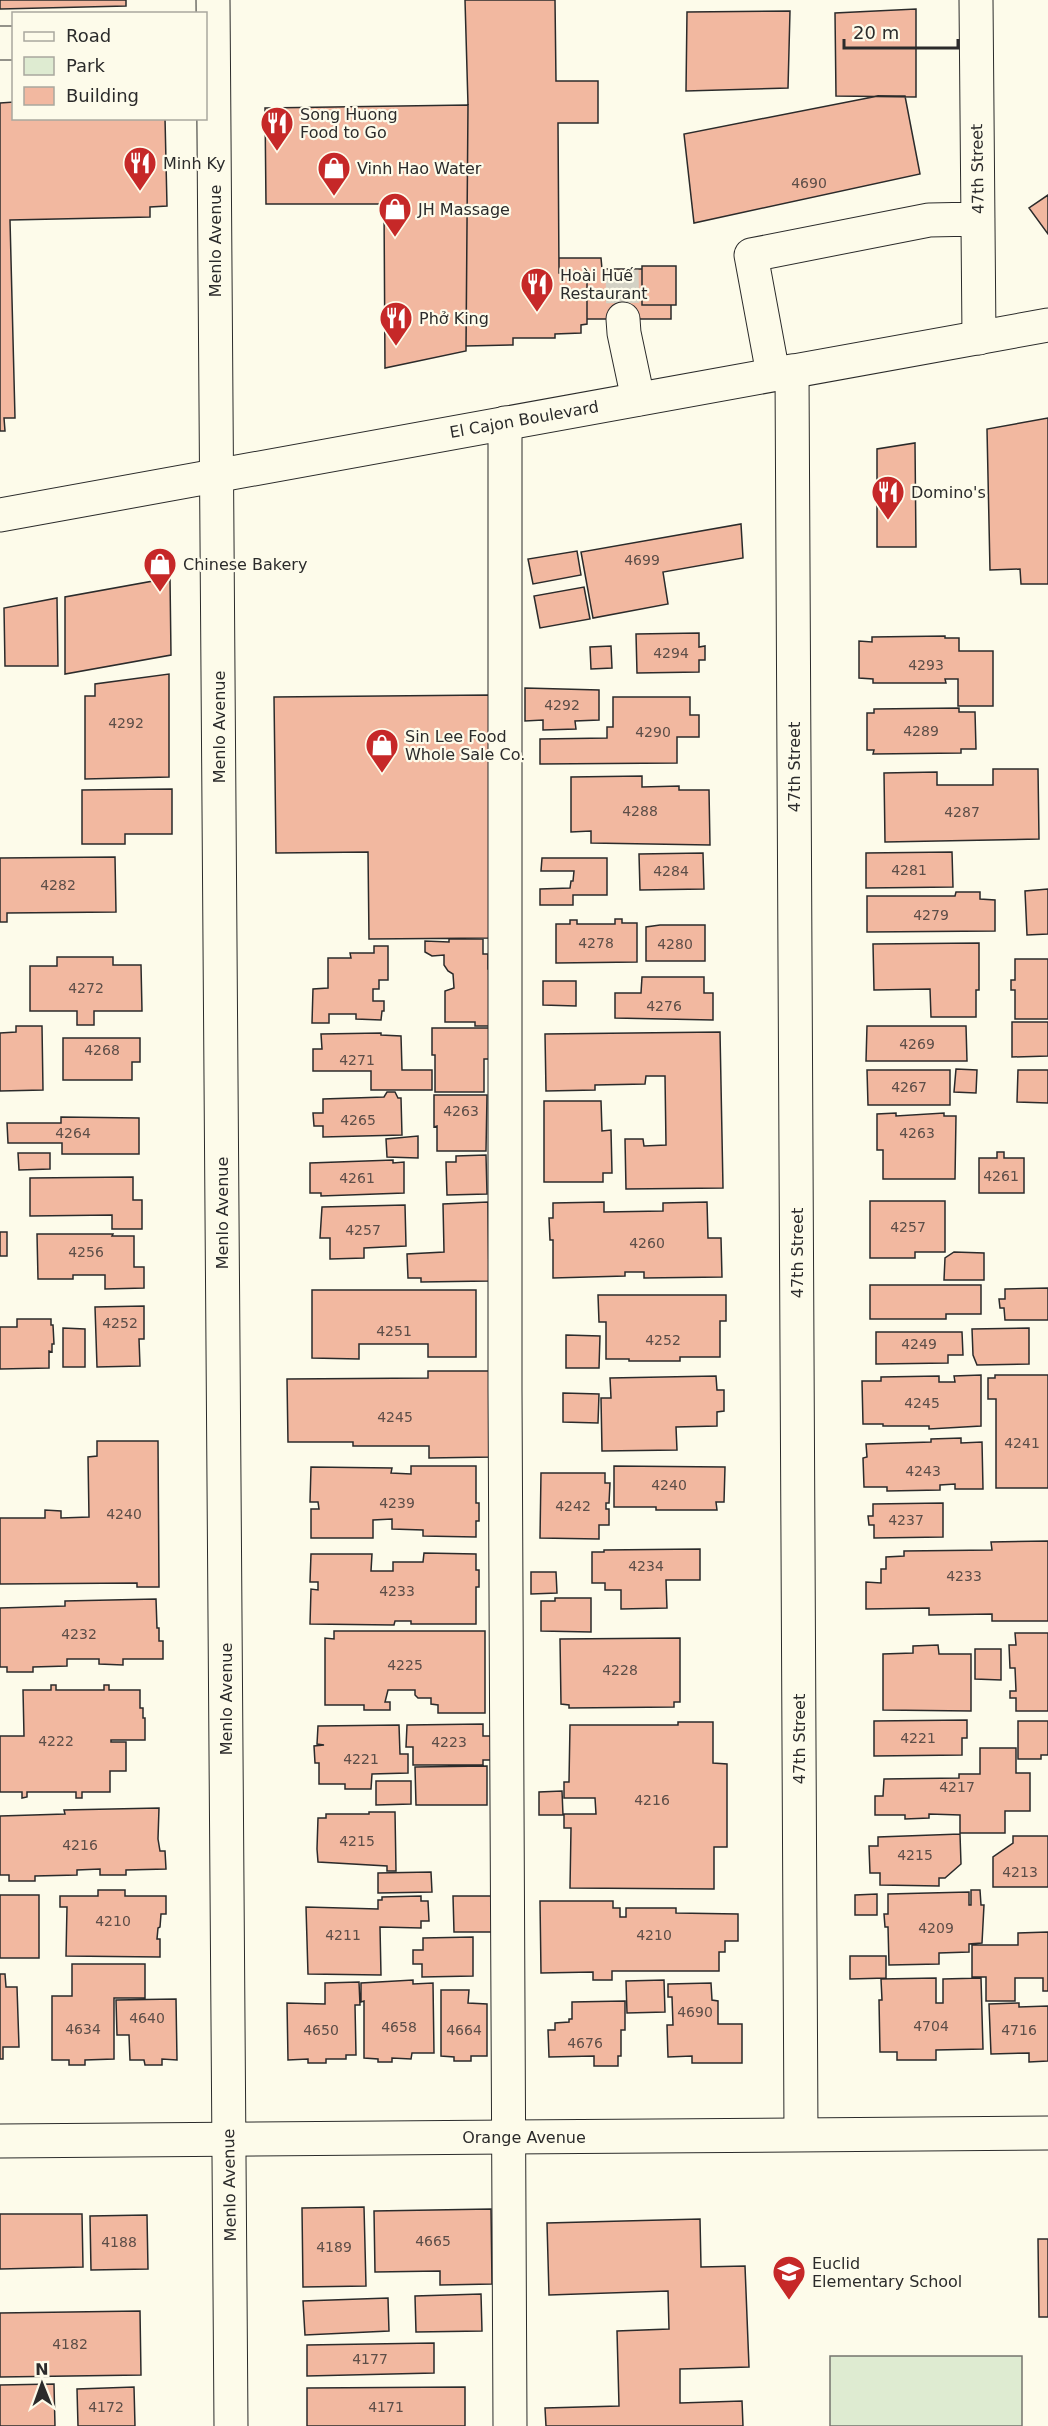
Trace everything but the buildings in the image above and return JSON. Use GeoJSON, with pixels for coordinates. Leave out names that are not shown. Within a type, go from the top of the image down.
{"type":"FeatureCollection","features":[{"type":"Feature","properties":{"kind":"street","name":"Menlo Avenue"},"geometry":{"type":"LineString","coordinates":[[213,0],[209,40],[216,475],[231,2426]]}},
{"type":"Feature","properties":{"kind":"street","name":"47th Street"},"geometry":{"type":"LineString","coordinates":[[976,0],[980,338]]}},
{"type":"Feature","properties":{"kind":"street","name":"47th Street"},"geometry":{"type":"LineString","coordinates":[[801,2134],[783,372],[751,255],[929,220],[978,219]]}},
{"type":"Feature","properties":{"kind":"street"},"geometry":{"type":"LineString","coordinates":[[623,319],[638,399]]}},
{"type":"Feature","properties":{"kind":"street","name":"El Cajon Boulevard"},"geometry":{"type":"LineString","coordinates":[[0,514],[1048,325]]}},
{"type":"Feature","properties":{"kind":"street"},"geometry":{"type":"LineString","coordinates":[[505,423],[510,2426]]}},
{"type":"Feature","properties":{"kind":"street","name":"Orange Avenue"},"geometry":{"type":"LineString","coordinates":[[0,2141],[1048,2133]]}},
{"type":"Feature","properties":{"kind":"green space"},"geometry":{"type":"Polygon","coordinates":[[[830,2356],[1022,2356],[1022,2426],[830,2426],[830,2356]]]}},
{"type":"Feature","properties":{"kind":"tunnel"},"geometry":{"type":"LineString","coordinates":[[622,270],[623,319]]}},
{"type":"Feature","properties":{"kind":"place","name":"Song Huong Food to Go"},"geometry":{"type":"Point","coordinates":[277,152]}},
{"type":"Feature","properties":{"kind":"place","name":"Minh Ky"},"geometry":{"type":"Point","coordinates":[140,192]}},
{"type":"Feature","properties":{"kind":"place","name":"Vinh Hao Water"},"geometry":{"type":"Point","coordinates":[334,197]}},
{"type":"Feature","properties":{"kind":"place","name":"JH Massage"},"geometry":{"type":"Point","coordinates":[395,238]}},
{"type":"Feature","properties":{"kind":"place","name":"Hoài Huế Restaurant"},"geometry":{"type":"Point","coordinates":[537,313]}},
{"type":"Feature","properties":{"kind":"place","name":"Phở King"},"geometry":{"type":"Point","coordinates":[396,347]}},
{"type":"Feature","properties":{"kind":"place","name":"Domino's"},"geometry":{"type":"Point","coordinates":[888,521]}},
{"type":"Feature","properties":{"kind":"place","name":"Chinese Bakery"},"geometry":{"type":"Point","coordinates":[160,593]}},
{"type":"Feature","properties":{"kind":"place","name":"Sin Lee Food Whole Sale Co."},"geometry":{"type":"Point","coordinates":[382,774]}},
{"type":"Feature","properties":{"kind":"place","name":"Euclid Elementary School"},"geometry":{"type":"Point","coordinates":[789,2301]}}]}
